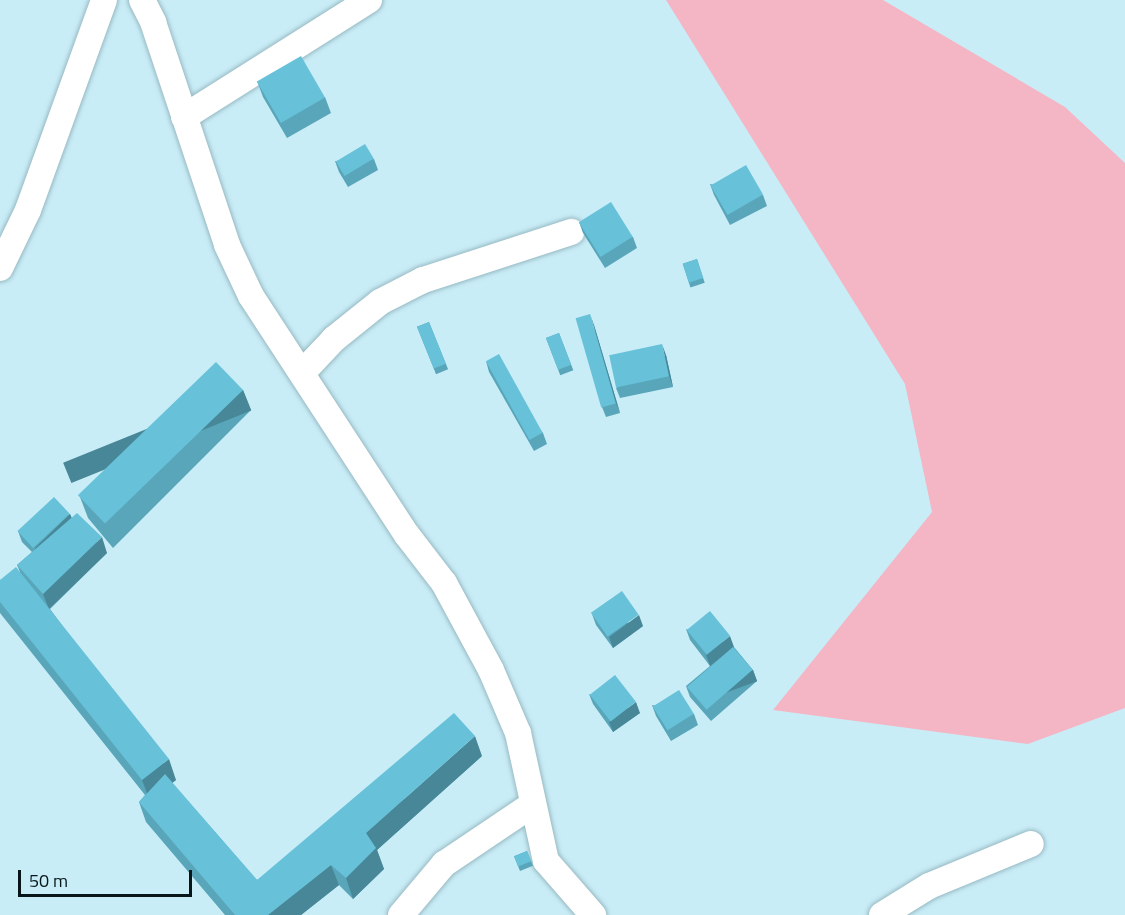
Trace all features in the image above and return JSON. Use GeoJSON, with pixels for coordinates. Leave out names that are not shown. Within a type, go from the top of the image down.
{"type":"FeatureCollection","features":[{"type":"Feature","properties":{"kind":"street"},"geometry":{"type":"LineString","coordinates":[[0,268],[28,210],[104,0]]}},
{"type":"Feature","properties":{"kind":"street"},"geometry":{"type":"LineString","coordinates":[[142,0],[153,22],[227,245],[251,296],[407,535],[444,583],[491,670],[518,733],[546,861],[593,915]]}},
{"type":"Feature","properties":{"kind":"street"},"geometry":{"type":"LineString","coordinates":[[183,117],[369,0]]}},
{"type":"Feature","properties":{"kind":"street"},"geometry":{"type":"LineString","coordinates":[[302,373],[380,302],[423,280],[571,232]]}},
{"type":"Feature","properties":{"kind":"street"},"geometry":{"type":"LineString","coordinates":[[401,915],[444,864],[533,804]]}},
{"type":"Feature","properties":{"kind":"street"},"geometry":{"type":"LineString","coordinates":[[882,915],[929,886],[1031,844]]}},
{"type":"Feature","properties":{"kind":"shaded area"},"geometry":{"type":"Polygon","coordinates":[[[666,0],[883,0],[1065,107],[1125,163],[1125,708],[1028,744],[773,710],[932,512],[905,384],[666,0]]]}},
{"type":"Feature","properties":{"kind":"building"},"geometry":{"type":"Polygon","coordinates":[[[301,56],[325,98],[281,123],[257,82],[301,56]]]}},
{"type":"Feature","properties":{"kind":"building"},"geometry":{"type":"Polygon","coordinates":[[[365,144],[374,159],[345,176],[336,162],[365,144]]]}},
{"type":"Feature","properties":{"kind":"building"},"geometry":{"type":"Polygon","coordinates":[[[746,165],[763,194],[727,215],[710,186],[746,165]]]}},
{"type":"Feature","properties":{"kind":"building"},"geometry":{"type":"Polygon","coordinates":[[[611,202],[633,237],[601,257],[579,222],[611,202]]]}},
{"type":"Feature","properties":{"kind":"building"},"geometry":{"type":"Polygon","coordinates":[[[697,259],[703,278],[689,283],[683,264],[697,259]]]}},
{"type":"Feature","properties":{"kind":"building"},"geometry":{"type":"Polygon","coordinates":[[[590,314],[616,403],[601,408],[576,318],[590,314]]]}},
{"type":"Feature","properties":{"kind":"building"},"geometry":{"type":"Polygon","coordinates":[[[429,322],[446,364],[434,369],[417,327],[429,322]]]}},
{"type":"Feature","properties":{"kind":"building"},"geometry":{"type":"Polygon","coordinates":[[[559,333],[571,365],[558,370],[546,338],[559,333]]]}},
{"type":"Feature","properties":{"kind":"building"},"geometry":{"type":"Polygon","coordinates":[[[662,344],[669,376],[616,388],[609,355],[662,344]]]}},
{"type":"Feature","properties":{"kind":"building"},"geometry":{"type":"Polygon","coordinates":[[[499,354],[543,433],[530,440],[486,361],[499,354]]]}},
{"type":"Feature","properties":{"kind":"building"},"geometry":{"type":"Polygon","coordinates":[[[216,362],[243,390],[105,523],[78,495],[216,362]]]}},
{"type":"Feature","properties":{"kind":"building"},"geometry":{"type":"Polygon","coordinates":[[[54,497],[70,514],[33,548],[17,531],[54,497]]]}},
{"type":"Feature","properties":{"kind":"building"},"geometry":{"type":"Polygon","coordinates":[[[77,513],[102,537],[43,594],[17,565],[77,513]]]}},
{"type":"Feature","properties":{"kind":"building"},"geometry":{"type":"Polygon","coordinates":[[[16,567],[169,759],[142,780],[0,602],[0,580],[16,567]]]}},
{"type":"Feature","properties":{"kind":"building"},"geometry":{"type":"Polygon","coordinates":[[[622,591],[639,615],[608,637],[591,613],[622,591]]]}},
{"type":"Feature","properties":{"kind":"building"},"geometry":{"type":"Polygon","coordinates":[[[710,611],[730,636],[707,655],[687,630],[710,611]]]}},
{"type":"Feature","properties":{"kind":"building"},"geometry":{"type":"Polygon","coordinates":[[[733,647],[753,670],[707,710],[687,687],[733,647]]]}},
{"type":"Feature","properties":{"kind":"building"},"geometry":{"type":"Polygon","coordinates":[[[615,675],[636,702],[611,721],[590,695],[615,675]]]}},
{"type":"Feature","properties":{"kind":"building"},"geometry":{"type":"Polygon","coordinates":[[[679,690],[694,714],[668,730],[653,706],[679,690]]]}},
{"type":"Feature","properties":{"kind":"building"},"geometry":{"type":"Polygon","coordinates":[[[454,713],[475,736],[366,833],[376,848],[346,878],[331,865],[268,915],[235,915],[139,802],[165,774],[257,880],[454,713]]]}},
{"type":"Feature","properties":{"kind":"building"},"geometry":{"type":"Polygon","coordinates":[[[527,851],[531,861],[518,866],[514,856],[527,851]]]}}]}
